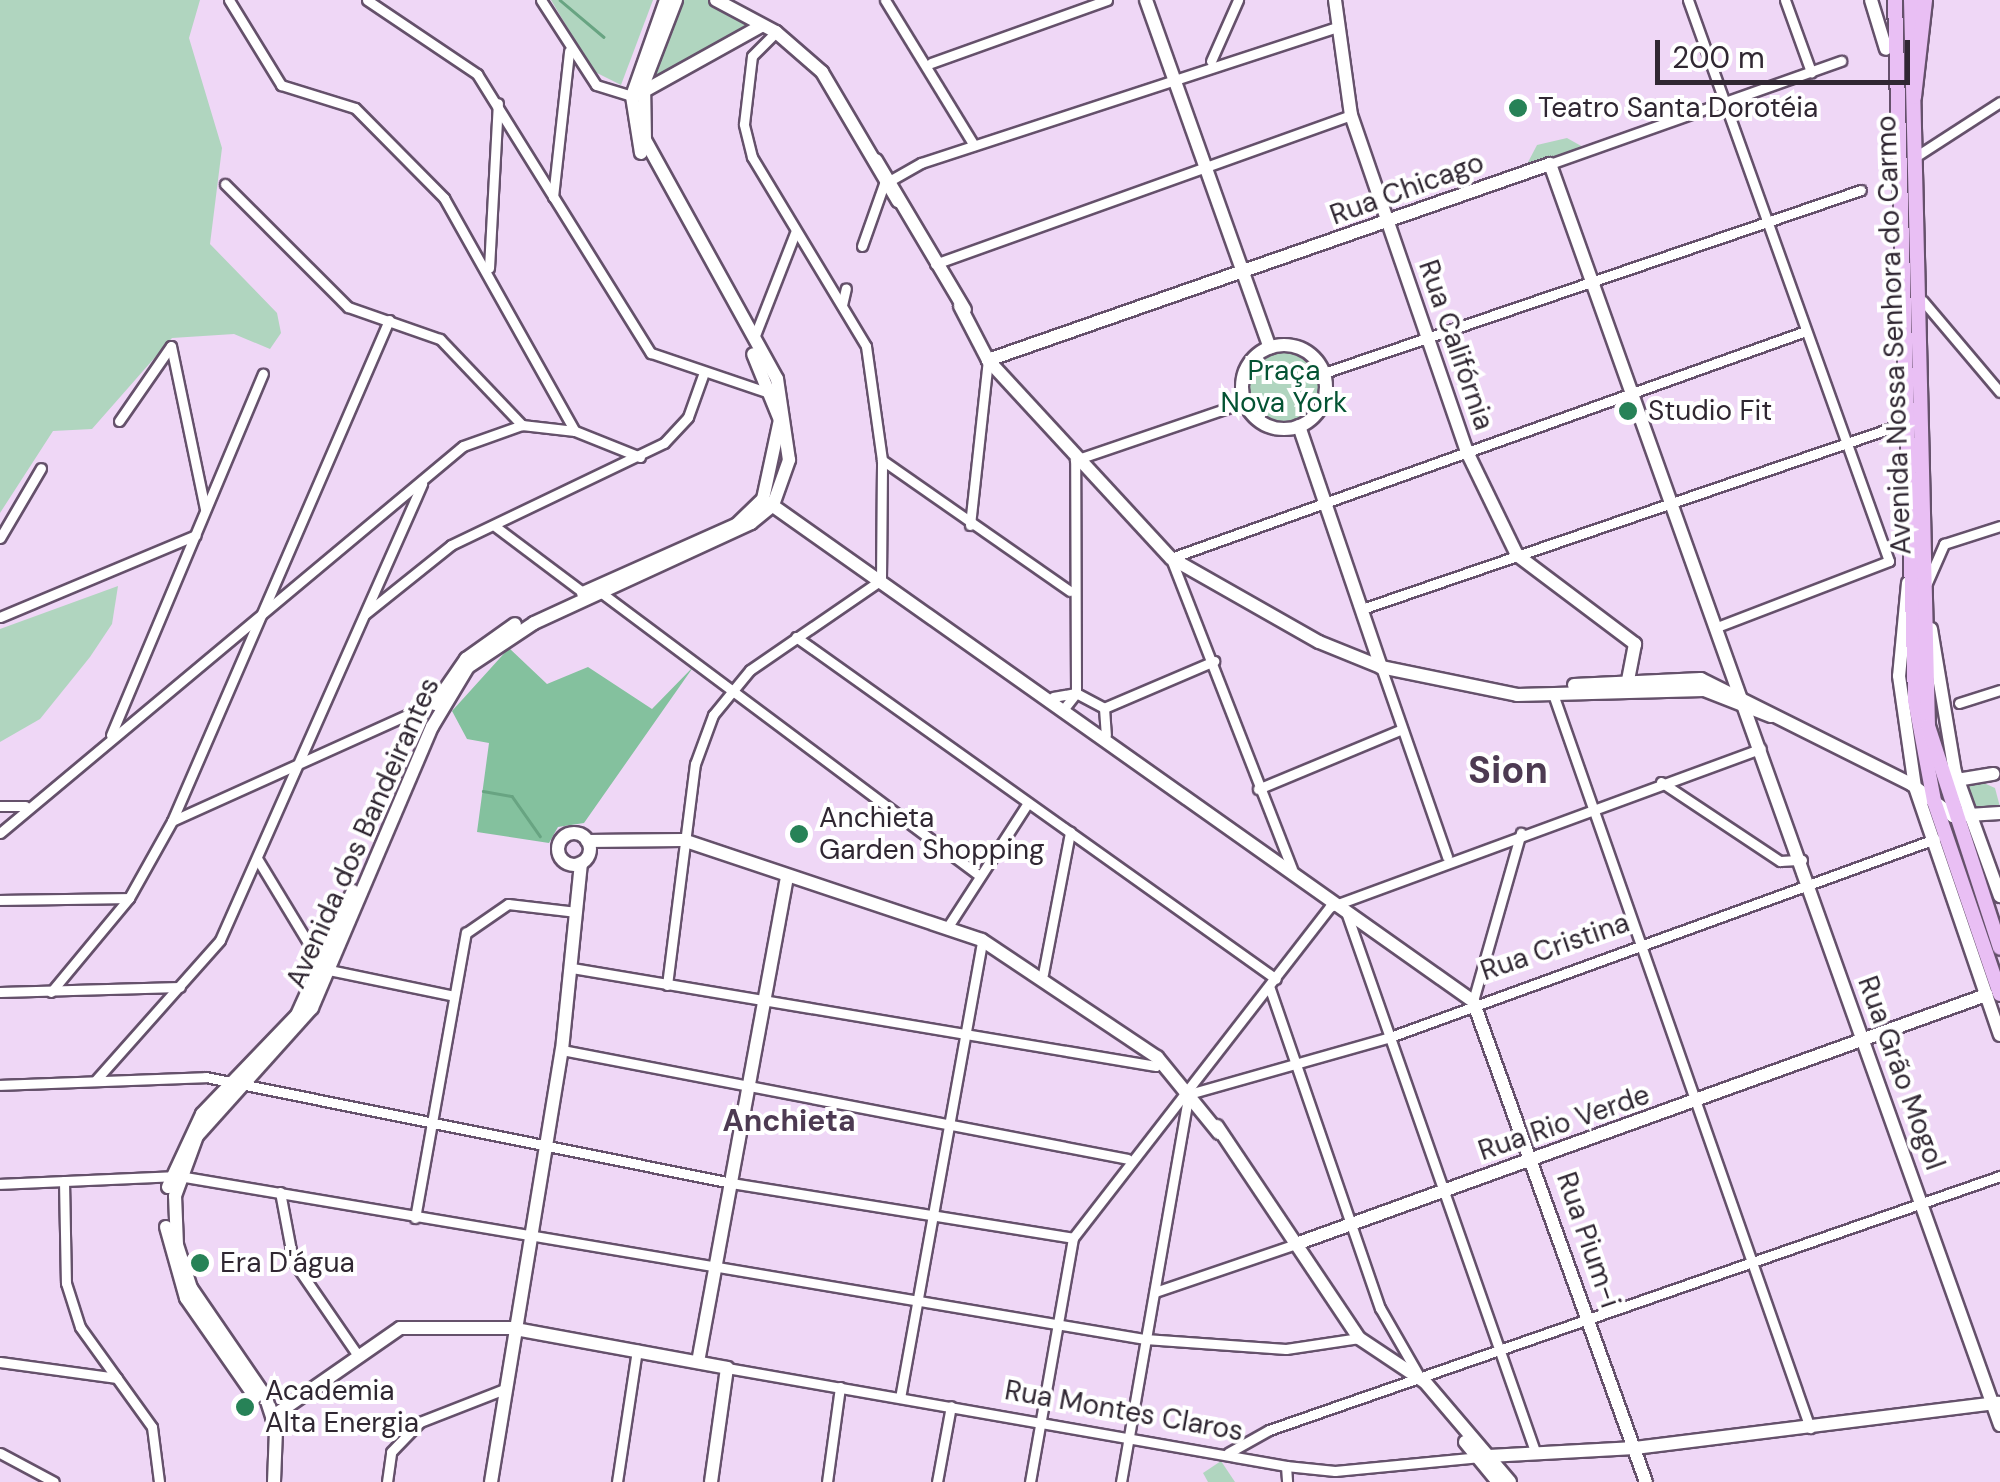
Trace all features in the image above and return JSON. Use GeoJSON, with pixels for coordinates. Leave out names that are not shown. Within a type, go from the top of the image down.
{"type":"FeatureCollection","features":[{"type":"Feature","properties":{"kind":"main road"},"geometry":{"type":"LineString","coordinates":[[1884,0],[1886,49],[1898,112]]}},
{"type":"Feature","properties":{"kind":"main road","name":"Avenida Nossa Senhora do Carmo"},"geometry":{"type":"LineString","coordinates":[[1894,0],[1911,104],[1923,301],[1926,699],[1936,782],[1934,801],[1978,930],[1995,994]]}},
{"type":"Feature","properties":{"kind":"main road","name":"Avenida Nossa Senhora do Carmo"},"geometry":{"type":"LineString","coordinates":[[1910,0],[1898,112],[1915,700],[1936,782],[1953,816],[2000,948]]}},
{"type":"Feature","properties":{"kind":"main road"},"geometry":{"type":"LineString","coordinates":[[1911,104],[1926,54],[1925,0]]}},
{"type":"Feature","properties":{"kind":"main road"},"geometry":{"type":"LineString","coordinates":[[1886,49],[1903,63],[1926,54]]}},
{"type":"Feature","properties":{"kind":"main road"},"geometry":{"type":"LineString","coordinates":[[1978,930],[2000,969]]}},
{"type":"Feature","properties":{"kind":"street"},"geometry":{"type":"LineString","coordinates":[[228,0],[281,85],[355,108],[444,198],[489,270],[576,431]]}},
{"type":"Feature","properties":{"kind":"street"},"geometry":{"type":"LineString","coordinates":[[367,0],[452,54],[498,103],[630,333],[651,353],[704,375],[778,392]]}},
{"type":"Feature","properties":{"kind":"street"},"geometry":{"type":"LineString","coordinates":[[541,0],[569,50],[596,85],[637,95],[761,26]]}},
{"type":"Feature","properties":{"kind":"street"},"geometry":{"type":"LineString","coordinates":[[666,0],[637,95],[644,160],[778,392]]}},
{"type":"Feature","properties":{"kind":"street"},"geometry":{"type":"LineString","coordinates":[[676,0],[637,95],[654,164],[754,338],[778,392],[789,460],[766,506],[792,518],[1066,706],[1473,1001],[1521,833]]}},
{"type":"Feature","properties":{"kind":"street"},"geometry":{"type":"LineString","coordinates":[[716,0],[776,32],[822,72],[988,360],[1075,460],[1171,558],[1381,667],[1502,690],[1553,694],[1701,679],[1744,696],[1767,717]]}},
{"type":"Feature","properties":{"kind":"street"},"geometry":{"type":"LineString","coordinates":[[885,0],[931,63],[974,145]]}},
{"type":"Feature","properties":{"kind":"street"},"geometry":{"type":"LineString","coordinates":[[931,63],[1106,0]]}},
{"type":"Feature","properties":{"kind":"street"},"geometry":{"type":"LineString","coordinates":[[1146,0],[1270,348]]}},
{"type":"Feature","properties":{"kind":"street"},"geometry":{"type":"LineString","coordinates":[[1211,61],[1238,0]]}},
{"type":"Feature","properties":{"kind":"street","name":"Rua Califórnia"},"geometry":{"type":"LineString","coordinates":[[1336,0],[1351,115],[1468,454],[1516,555],[1635,644],[1636,666]]}},
{"type":"Feature","properties":{"kind":"street"},"geometry":{"type":"LineString","coordinates":[[1688,0],[1803,332],[1888,561],[1720,626]]}},
{"type":"Feature","properties":{"kind":"street"},"geometry":{"type":"LineString","coordinates":[[1785,0],[1811,72]]}},
{"type":"Feature","properties":{"kind":"street"},"geometry":{"type":"LineString","coordinates":[[1871,0],[1886,49]]}},
{"type":"Feature","properties":{"kind":"street"},"geometry":{"type":"LineString","coordinates":[[862,246],[888,182],[974,145],[1211,61],[1338,27]]}},
{"type":"Feature","properties":{"kind":"street"},"geometry":{"type":"LineString","coordinates":[[776,32],[752,56],[744,124],[752,157],[842,305],[870,361],[882,460],[881,580]]}},
{"type":"Feature","properties":{"kind":"street"},"geometry":{"type":"LineString","coordinates":[[553,200],[569,50]]}},
{"type":"Feature","properties":{"kind":"street","name":"Rua Chicago"},"geometry":{"type":"LineString","coordinates":[[988,360],[1246,274],[1841,61]]}},
{"type":"Feature","properties":{"kind":"street"},"geometry":{"type":"LineString","coordinates":[[1914,157],[2000,102]]}},
{"type":"Feature","properties":{"kind":"street"},"geometry":{"type":"LineString","coordinates":[[489,270],[498,103]]}},
{"type":"Feature","properties":{"kind":"street"},"geometry":{"type":"LineString","coordinates":[[934,264],[1351,115]]}},
{"type":"Feature","properties":{"kind":"street","name":"Rua Grão Mogol"},"geometry":{"type":"LineString","coordinates":[[1550,164],[1638,392],[1802,860],[1860,1041],[1996,1404],[2000,1425]]}},
{"type":"Feature","properties":{"kind":"street"},"geometry":{"type":"LineString","coordinates":[[224,184],[348,306],[440,339],[522,426]]}},
{"type":"Feature","properties":{"kind":"street"},"geometry":{"type":"LineString","coordinates":[[1324,373],[1596,276],[1861,190]]}},
{"type":"Feature","properties":{"kind":"street"},"geometry":{"type":"LineString","coordinates":[[754,338],[795,233]]}},
{"type":"Feature","properties":{"kind":"street"},"geometry":{"type":"LineString","coordinates":[[842,305],[846,288]]}},
{"type":"Feature","properties":{"kind":"street"},"geometry":{"type":"LineString","coordinates":[[1923,301],[2000,392]]}},
{"type":"Feature","properties":{"kind":"street"},"geometry":{"type":"LineString","coordinates":[[52,992],[129,898],[172,820],[389,320]]}},
{"type":"Feature","properties":{"kind":"street"},"geometry":{"type":"LineString","coordinates":[[737,326],[754,338]]}},
{"type":"Feature","properties":{"kind":"street"},"geometry":{"type":"LineString","coordinates":[[1171,558],[1803,332]]}},
{"type":"Feature","properties":{"kind":"street"},"geometry":{"type":"LineString","coordinates":[[120,420],[171,346],[206,512]]}},
{"type":"Feature","properties":{"kind":"street"},"geometry":{"type":"LineString","coordinates":[[1270,348],[1302,348],[1324,373],[1324,399],[1299,426],[1268,426],[1245,402],[1246,369],[1270,348]]}},
{"type":"Feature","properties":{"kind":"street"},"geometry":{"type":"LineString","coordinates":[[970,525],[988,360]]}},
{"type":"Feature","properties":{"kind":"street"},"geometry":{"type":"LineString","coordinates":[[110,737],[264,374]]}},
{"type":"Feature","properties":{"kind":"street"},"geometry":{"type":"LineString","coordinates":[[360,619],[414,568],[640,456],[688,416],[704,375]]}},
{"type":"Feature","properties":{"kind":"street"},"geometry":{"type":"LineString","coordinates":[[1075,460],[1245,402]]}},
{"type":"Feature","properties":{"kind":"street"},"geometry":{"type":"LineString","coordinates":[[0,833],[26,806],[464,446],[522,426],[576,431],[640,456]]}},
{"type":"Feature","properties":{"kind":"street"},"geometry":{"type":"LineString","coordinates":[[1299,426],[1447,857]]}},
{"type":"Feature","properties":{"kind":"street"},"geometry":{"type":"LineString","coordinates":[[1362,609],[1891,428]]}},
{"type":"Feature","properties":{"kind":"street"},"geometry":{"type":"LineString","coordinates":[[882,460],[970,525],[1070,591]]}},
{"type":"Feature","properties":{"kind":"street"},"geometry":{"type":"LineString","coordinates":[[1066,706],[1076,692],[1070,591],[1075,460]]}},
{"type":"Feature","properties":{"kind":"street"},"geometry":{"type":"LineString","coordinates":[[0,538],[41,468]]}},
{"type":"Feature","properties":{"kind":"street"},"geometry":{"type":"LineString","coordinates":[[94,1081],[220,940],[424,481]]}},
{"type":"Feature","properties":{"kind":"street","name":"Avenida dos Bandeirantes"},"geometry":{"type":"LineString","coordinates":[[236,1086],[298,1032],[441,700],[486,640],[736,524],[766,506]]}},
{"type":"Feature","properties":{"kind":"street","name":"Avenida dos Bandeirantes"},"geometry":{"type":"LineString","coordinates":[[441,700],[507,638],[603,594],[766,506]]}},
{"type":"Feature","properties":{"kind":"street"},"geometry":{"type":"LineString","coordinates":[[1927,582],[1944,544],[2000,526]]}},
{"type":"Feature","properties":{"kind":"street"},"geometry":{"type":"LineString","coordinates":[[496,527],[584,593]]}},
{"type":"Feature","properties":{"kind":"street"},"geometry":{"type":"LineString","coordinates":[[0,617],[196,535]]}},
{"type":"Feature","properties":{"kind":"street"},"geometry":{"type":"LineString","coordinates":[[1171,558],[1214,661],[1258,790],[1292,868]]}},
{"type":"Feature","properties":{"kind":"street","name":"Avenida Nossa Senhora do Carmo"},"geometry":{"type":"LineString","coordinates":[[1910,568],[1898,676],[1914,787],[1995,994],[2000,1034]]}},
{"type":"Feature","properties":{"kind":"street"},"geometry":{"type":"LineString","coordinates":[[667,984],[683,840],[704,735],[733,685],[881,580]]}},
{"type":"Feature","properties":{"kind":"street"},"geometry":{"type":"LineString","coordinates":[[603,594],[733,685],[976,874]]}},
{"type":"Feature","properties":{"kind":"street","name":"Avenida Nossa Senhora do Carmo"},"geometry":{"type":"LineString","coordinates":[[1928,609],[1951,755],[2000,896]]}},
{"type":"Feature","properties":{"kind":"street"},"geometry":{"type":"LineString","coordinates":[[796,637],[1273,982],[1389,1330],[1421,1384]]}},
{"type":"Feature","properties":{"kind":"street"},"geometry":{"type":"LineString","coordinates":[[1104,708],[1214,661]]}},
{"type":"Feature","properties":{"kind":"street"},"geometry":{"type":"LineString","coordinates":[[1628,680],[1636,666],[1651,684]]}},
{"type":"Feature","properties":{"kind":"street"},"geometry":{"type":"LineString","coordinates":[[1502,690],[1628,680],[1704,690],[1891,775],[1953,816],[1974,819],[2000,812]]}},
{"type":"Feature","properties":{"kind":"street"},"geometry":{"type":"LineString","coordinates":[[1959,703],[2000,690]]}},
{"type":"Feature","properties":{"kind":"street"},"geometry":{"type":"LineString","coordinates":[[1053,697],[1076,692],[1104,708]]}},
{"type":"Feature","properties":{"kind":"street"},"geometry":{"type":"LineString","coordinates":[[1553,694],[1759,1264],[1810,1428]]}},
{"type":"Feature","properties":{"kind":"street"},"geometry":{"type":"LineString","coordinates":[[172,820],[441,700]]}},
{"type":"Feature","properties":{"kind":"street"},"geometry":{"type":"LineString","coordinates":[[1104,708],[1106,735]]}},
{"type":"Feature","properties":{"kind":"street"},"geometry":{"type":"LineString","coordinates":[[1030,1482],[1073,1238],[1128,1158],[1189,1094],[1273,982],[1348,910],[1447,857],[1595,808],[1761,742],[1767,717]]}},
{"type":"Feature","properties":{"kind":"street"},"geometry":{"type":"LineString","coordinates":[[1258,790],[1402,729]]}},
{"type":"Feature","properties":{"kind":"street"},"geometry":{"type":"LineString","coordinates":[[1951,755],[1996,775]]}},
{"type":"Feature","properties":{"kind":"street"},"geometry":{"type":"LineString","coordinates":[[1891,775],[1912,768]]}},
{"type":"Feature","properties":{"kind":"street"},"geometry":{"type":"LineString","coordinates":[[1914,787],[1996,775]]}},
{"type":"Feature","properties":{"kind":"street"},"geometry":{"type":"LineString","coordinates":[[1661,782],[1780,861],[1802,860]]}},
{"type":"Feature","properties":{"kind":"street"},"geometry":{"type":"LineString","coordinates":[[946,928],[976,874],[1028,803]]}},
{"type":"Feature","properties":{"kind":"street"},"geometry":{"type":"LineString","coordinates":[[0,806],[26,806]]}},
{"type":"Feature","properties":{"kind":"street"},"geometry":{"type":"LineString","coordinates":[[1260,846],[1274,827]]}},
{"type":"Feature","properties":{"kind":"street"},"geometry":{"type":"LineString","coordinates":[[1043,974],[1070,832]]}},
{"type":"Feature","properties":{"kind":"street"},"geometry":{"type":"LineString","coordinates":[[491,1482],[524,1237],[562,1050],[586,852],[624,836],[683,840],[787,876],[832,887]]}},
{"type":"Feature","properties":{"kind":"street","name":"Rua Cristina"},"geometry":{"type":"LineString","coordinates":[[1189,1094],[1301,1066],[1390,1038],[1473,1001],[1936,839]]}},
{"type":"Feature","properties":{"kind":"street"},"geometry":{"type":"LineString","coordinates":[[258,860],[325,967],[450,995]]}},
{"type":"Feature","properties":{"kind":"street"},"geometry":{"type":"LineString","coordinates":[[748,862],[982,940],[1043,974],[1147,1053],[1189,1094],[1219,1132],[1359,1338],[1421,1384],[1510,1482]]}},
{"type":"Feature","properties":{"kind":"street"},"geometry":{"type":"LineString","coordinates":[[698,1362],[787,876]]}},
{"type":"Feature","properties":{"kind":"street"},"geometry":{"type":"LineString","coordinates":[[0,900],[129,898]]}},
{"type":"Feature","properties":{"kind":"street"},"geometry":{"type":"LineString","coordinates":[[415,1218],[450,995],[466,933],[485,913],[532,903],[579,912]]}},
{"type":"Feature","properties":{"kind":"street"},"geometry":{"type":"LineString","coordinates":[[1348,910],[1499,1357],[1536,1454]]}},
{"type":"Feature","properties":{"kind":"street"},"geometry":{"type":"LineString","coordinates":[[900,1398],[926,1213],[982,940]]}},
{"type":"Feature","properties":{"kind":"street","name":"Avenida dos Bandeirantes"},"geometry":{"type":"LineString","coordinates":[[266,1482],[256,1399],[177,1279],[166,1230],[174,1176],[197,1136],[250,1068],[291,1024],[325,967]]}},
{"type":"Feature","properties":{"kind":"street"},"geometry":{"type":"LineString","coordinates":[[572,968],[1156,1066]]}},
{"type":"Feature","properties":{"kind":"street"},"geometry":{"type":"LineString","coordinates":[[0,992],[180,987]]}},
{"type":"Feature","properties":{"kind":"street","name":"Rua Rio Verde"},"geometry":{"type":"LineString","coordinates":[[1155,1292],[1353,1226],[1995,994]]}},
{"type":"Feature","properties":{"kind":"street","name":"Rua Pium-i"},"geometry":{"type":"LineString","coordinates":[[1473,1001],[1534,1159],[1646,1482]]}},
{"type":"Feature","properties":{"kind":"street"},"geometry":{"type":"LineString","coordinates":[[562,1050],[746,1089],[1128,1158]]}},
{"type":"Feature","properties":{"kind":"street"},"geometry":{"type":"LineString","coordinates":[[1132,1064],[1147,1053]]}},
{"type":"Feature","properties":{"kind":"street"},"geometry":{"type":"LineString","coordinates":[[1147,1053],[1156,1066],[1189,1094]]}},
{"type":"Feature","properties":{"kind":"street"},"geometry":{"type":"LineString","coordinates":[[0,1085],[206,1077],[250,1068]]}},
{"type":"Feature","properties":{"kind":"street"},"geometry":{"type":"LineString","coordinates":[[206,1077],[731,1183],[1073,1238]]}},
{"type":"Feature","properties":{"kind":"street"},"geometry":{"type":"LineString","coordinates":[[1121,1482],[1189,1094]]}},
{"type":"Feature","properties":{"kind":"street"},"geometry":{"type":"LineString","coordinates":[[0,1184],[174,1176],[712,1270],[1145,1339],[1286,1349],[1359,1338]]}},
{"type":"Feature","properties":{"kind":"street","name":"Avenida dos Bandeirantes"},"geometry":{"type":"LineString","coordinates":[[174,1176],[174,1222],[183,1267],[272,1417],[274,1482]]}},
{"type":"Feature","properties":{"kind":"street"},"geometry":{"type":"LineString","coordinates":[[1228,1453],[1270,1430],[1499,1357],[1589,1321],[1923,1208],[2000,1176]]}},
{"type":"Feature","properties":{"kind":"street"},"geometry":{"type":"LineString","coordinates":[[64,1181],[66,1283],[80,1327],[152,1426],[159,1482]]}},
{"type":"Feature","properties":{"kind":"street"},"geometry":{"type":"LineString","coordinates":[[280,1192],[293,1261],[359,1357]]}},
{"type":"Feature","properties":{"kind":"street","name":"Rua Montes Claros"},"geometry":{"type":"LineString","coordinates":[[272,1417],[359,1357],[421,1322],[510,1328],[1286,1466],[1380,1468],[1483,1456],[1635,1448],[1996,1404]]}},
{"type":"Feature","properties":{"kind":"street"},"geometry":{"type":"LineString","coordinates":[[617,1482],[637,1350]]}},
{"type":"Feature","properties":{"kind":"street"},"geometry":{"type":"LineString","coordinates":[[0,1362],[117,1378]]}},
{"type":"Feature","properties":{"kind":"street"},"geometry":{"type":"LineString","coordinates":[[712,1482],[727,1368]]}},
{"type":"Feature","properties":{"kind":"street"},"geometry":{"type":"LineString","coordinates":[[827,1482],[840,1387]]}},
{"type":"Feature","properties":{"kind":"street"},"geometry":{"type":"LineString","coordinates":[[388,1482],[391,1452],[420,1422],[502,1390]]}},
{"type":"Feature","properties":{"kind":"street"},"geometry":{"type":"LineString","coordinates":[[937,1482],[951,1406]]}},
{"type":"Feature","properties":{"kind":"street"},"geometry":{"type":"LineString","coordinates":[[1256,1459],[1270,1430]]}},
{"type":"Feature","properties":{"kind":"street"},"geometry":{"type":"LineString","coordinates":[[0,1453],[54,1482]]}},
{"type":"Feature","properties":{"kind":"street"},"geometry":{"type":"LineString","coordinates":[[1483,1456],[1498,1482]]}},
{"type":"Feature","properties":{"kind":"street"},"geometry":{"type":"LineString","coordinates":[[1286,1466],[1287,1482]]}},
{"type":"Feature","properties":{"kind":"street"},"geometry":{"type":"LineString","coordinates":[[1380,1468],[1381,1482]]}},
{"type":"Feature","properties":{"kind":"green space"},"geometry":{"type":"Polygon","coordinates":[[[0,0],[200,0],[189,38],[222,148],[210,244],[277,313],[281,333],[270,349],[234,334],[172,338],[92,429],[53,431],[0,513],[0,0]]]}},
{"type":"Feature","properties":{"kind":"green space"},"geometry":{"type":"Polygon","coordinates":[[[551,0],[653,0],[621,85],[593,71],[551,0]]]}},
{"type":"Feature","properties":{"kind":"green space"},"geometry":{"type":"Polygon","coordinates":[[[681,0],[711,0],[749,27],[650,84],[681,0]]]}},
{"type":"Feature","properties":{"kind":"green space"},"geometry":{"type":"Polygon","coordinates":[[[1567,138],[1583,147],[1525,168],[1537,145],[1567,138]]]}},
{"type":"Feature","properties":{"kind":"green space","name":"Praça Nova York"},"geometry":{"type":"Polygon","coordinates":[[[1284,350],[1310,361],[1321,387],[1310,413],[1284,424],[1258,413],[1247,387],[1258,361],[1284,350]]]}},
{"type":"Feature","properties":{"kind":"green space"},"geometry":{"type":"Polygon","coordinates":[[[118,586],[112,624],[90,657],[40,719],[0,742],[0,629],[118,586]]]}},
{"type":"Feature","properties":{"kind":"green space"},"geometry":{"type":"Polygon","coordinates":[[[509,648],[547,684],[588,667],[652,709],[694,666],[584,823],[558,827],[549,843],[477,832],[489,743],[467,739],[452,711],[509,648]]]}},
{"type":"Feature","properties":{"kind":"green space"},"geometry":{"type":"Polygon","coordinates":[[[1977,780],[1995,788],[2000,807],[1977,813],[1965,782],[1977,780]]]}},
{"type":"Feature","properties":{"kind":"green space"},"geometry":{"type":"Polygon","coordinates":[[[1221,1461],[1235,1482],[1208,1482],[1203,1473],[1221,1461]]]}},
{"type":"Feature","properties":{"kind":"waterway"},"geometry":{"type":"LineString","coordinates":[[560,0],[604,37]]}},
{"type":"Feature","properties":{"kind":"waterway"},"geometry":{"type":"LineString","coordinates":[[483,791],[512,796],[540,836]]}},
{"type":"Feature","properties":{"kind":"place","name":"Teatro Santa Dorotéia"},"geometry":{"type":"Point","coordinates":[1518,108]}},
{"type":"Feature","properties":{"kind":"place","name":"Studio Fit"},"geometry":{"type":"Point","coordinates":[1628,411]}},
{"type":"Feature","properties":{"kind":"place","name":"Anchieta Garden Shopping"},"geometry":{"type":"Point","coordinates":[799,834]}},
{"type":"Feature","properties":{"kind":"place","name":"Era D'água"},"geometry":{"type":"Point","coordinates":[200,1263]}},
{"type":"Feature","properties":{"kind":"place","name":"Academia Alta Energia"},"geometry":{"type":"Point","coordinates":[245,1407]}},
{"type":"Feature","properties":{"kind":"district","name":"Sion"},"geometry":{"type":"Point","coordinates":[1508,771]}},
{"type":"Feature","properties":{"kind":"district","name":"Anchieta"},"geometry":{"type":"Point","coordinates":[789,1121]}}]}
